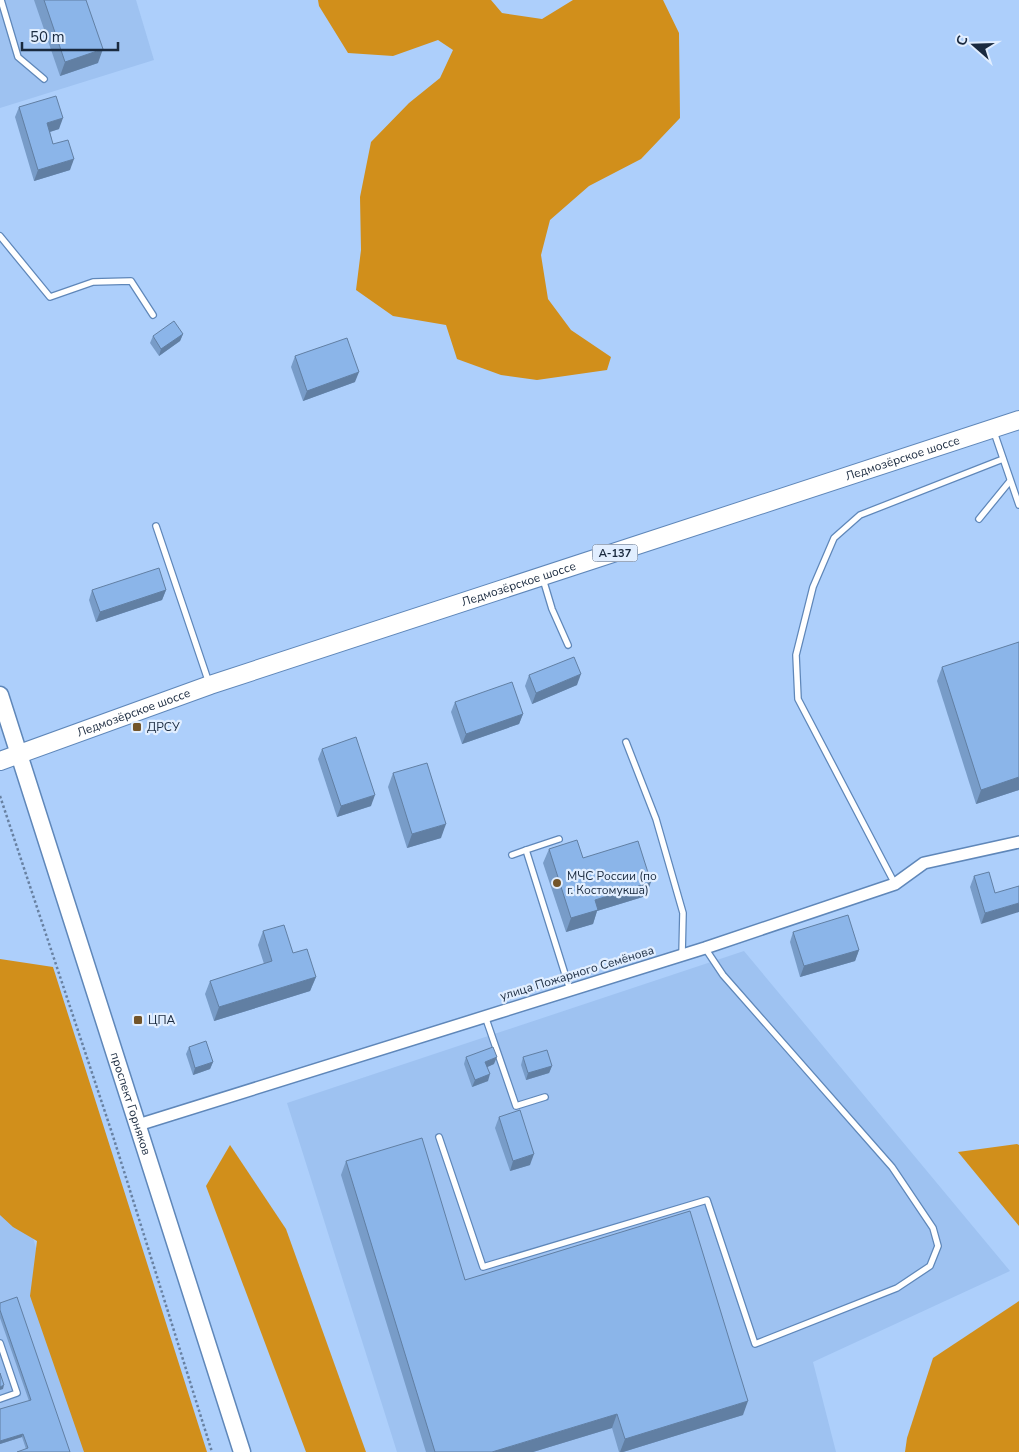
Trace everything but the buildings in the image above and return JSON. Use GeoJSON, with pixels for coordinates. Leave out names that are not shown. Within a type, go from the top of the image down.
{"type":"FeatureCollection","features":[{"type":"Feature","properties":{"kind":"main road","name":"Ледмозёрское шоссе"},"geometry":{"type":"LineString","coordinates":[[19,755],[210,685],[1019,420]]}},
{"type":"Feature","properties":{"kind":"main road","name":"проспект Горняков"},"geometry":{"type":"LineString","coordinates":[[0,695],[242,1452]]}},
{"type":"Feature","properties":{"kind":"main road","name":"А-137"},"geometry":{"type":"LineString","coordinates":[[0,761],[19,755]]}},
{"type":"Feature","properties":{"kind":"street","name":"улица Пожарного Семёнова"},"geometry":{"type":"LineString","coordinates":[[138,1125],[704,948],[895,884],[924,863],[1019,842]]}},
{"type":"Feature","properties":{"kind":"lane"},"geometry":{"type":"LineString","coordinates":[[1,0],[18,57],[44,79]]}},
{"type":"Feature","properties":{"kind":"lane"},"geometry":{"type":"LineString","coordinates":[[0,236],[50,297],[93,282],[131,281],[152,315]]}},
{"type":"Feature","properties":{"kind":"lane"},"geometry":{"type":"LineString","coordinates":[[993,428],[1019,506]]}},
{"type":"Feature","properties":{"kind":"lane"},"geometry":{"type":"LineString","coordinates":[[895,884],[798,698],[796,654],[813,587],[834,538],[860,515],[1003,459]]}},
{"type":"Feature","properties":{"kind":"lane"},"geometry":{"type":"LineString","coordinates":[[979,519],[1010,481]]}},
{"type":"Feature","properties":{"kind":"lane"},"geometry":{"type":"LineString","coordinates":[[156,526],[210,685]]}},
{"type":"Feature","properties":{"kind":"lane"},"geometry":{"type":"LineString","coordinates":[[542,577],[552,609],[568,645]]}},
{"type":"Feature","properties":{"kind":"lane"},"geometry":{"type":"LineString","coordinates":[[626,742],[656,818],[683,913],[682,955]]}},
{"type":"Feature","properties":{"kind":"lane"},"geometry":{"type":"LineString","coordinates":[[512,855],[559,839]]}},
{"type":"Feature","properties":{"kind":"lane"},"geometry":{"type":"LineString","coordinates":[[526,850],[570,990]]}},
{"type":"Feature","properties":{"kind":"lane"},"geometry":{"type":"LineString","coordinates":[[439,1137],[483,1267],[707,1200],[755,1344],[897,1288],[930,1266],[938,1246],[933,1228],[892,1167],[723,975],[704,948]]}},
{"type":"Feature","properties":{"kind":"lane"},"geometry":{"type":"LineString","coordinates":[[485,1016],[516,1106],[546,1097]]}},
{"type":"Feature","properties":{"kind":"lane"},"geometry":{"type":"LineString","coordinates":[[0,1343],[1,1351],[17,1393],[0,1399]]}},
{"type":"Feature","properties":{"kind":"path"},"geometry":{"type":"LineString","coordinates":[[0,796],[112,1133],[212,1452]]}},
{"type":"Feature","properties":{"kind":"shaded area"},"geometry":{"type":"Polygon","coordinates":[[[0,0],[136,0],[154,60],[0,108],[0,0]]]}},
{"type":"Feature","properties":{"kind":"shaded area"},"geometry":{"type":"Polygon","coordinates":[[[318,0],[491,0],[502,13],[542,19],[573,0],[663,0],[679,33],[680,118],[641,159],[589,186],[550,220],[541,255],[548,299],[571,330],[611,357],[607,370],[537,380],[501,375],[457,359],[446,325],[393,316],[356,290],[361,250],[360,197],[371,142],[409,103],[440,78],[453,50],[438,40],[393,56],[348,53],[319,6],[318,0]]]}},
{"type":"Feature","properties":{"kind":"shaded area"},"geometry":{"type":"Polygon","coordinates":[[[744,951],[1010,1271],[813,1362],[836,1452],[397,1452],[287,1103],[744,951]]]}},
{"type":"Feature","properties":{"kind":"shaded area"},"geometry":{"type":"Polygon","coordinates":[[[0,959],[53,967],[207,1452],[84,1452],[30,1296],[37,1241],[13,1227],[0,1215],[0,959]]]}},
{"type":"Feature","properties":{"kind":"shaded area"},"geometry":{"type":"Polygon","coordinates":[[[230,1145],[286,1229],[366,1452],[306,1452],[206,1186],[230,1145]]]}},
{"type":"Feature","properties":{"kind":"shaded area"},"geometry":{"type":"Polygon","coordinates":[[[1019,1145],[1019,1226],[958,1152],[1019,1145]]]}},
{"type":"Feature","properties":{"kind":"shaded area"},"geometry":{"type":"Polygon","coordinates":[[[0,1204],[25,1210],[95,1452],[0,1452],[0,1204]]]}},
{"type":"Feature","properties":{"kind":"shaded area"},"geometry":{"type":"Polygon","coordinates":[[[1019,1301],[1019,1452],[905,1452],[907,1438],[933,1358],[1019,1301]]]}},
{"type":"Feature","properties":{"kind":"place","name":"ДРСУ"},"geometry":{"type":"Point","coordinates":[137,727]}},
{"type":"Feature","properties":{"kind":"place","name":"МЧС России (по г. Костомукша)"},"geometry":{"type":"Point","coordinates":[557,883]}},
{"type":"Feature","properties":{"kind":"place","name":"ЦПА"},"geometry":{"type":"Point","coordinates":[138,1020]}}]}
